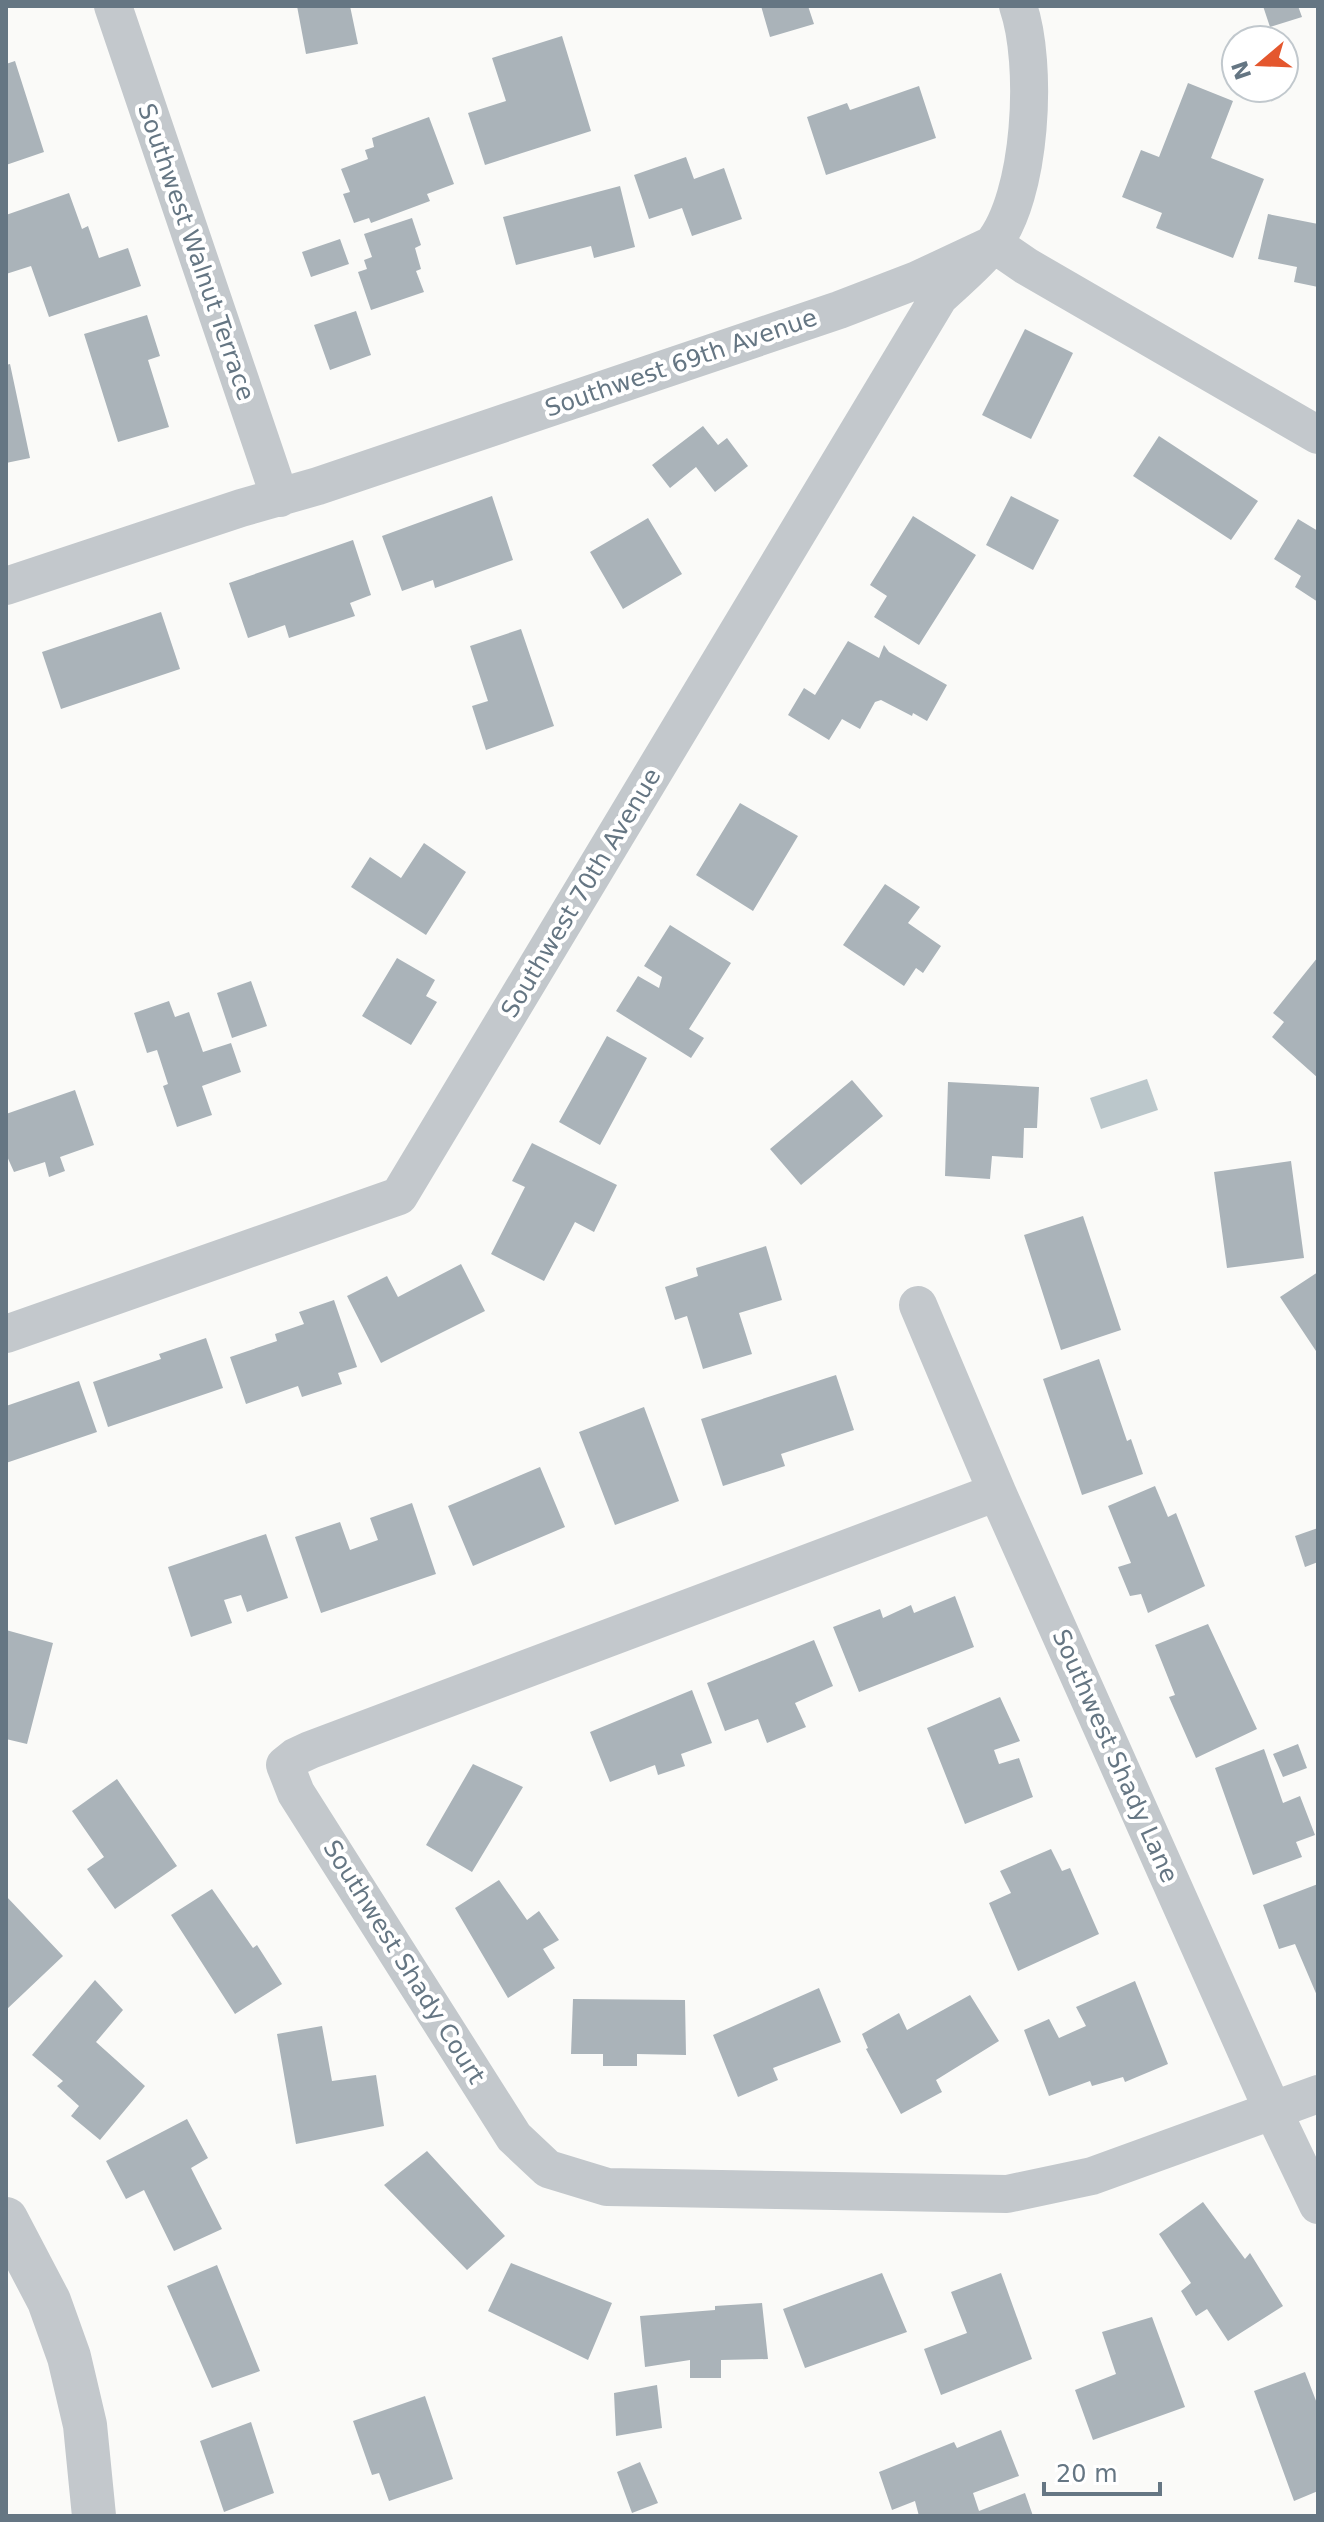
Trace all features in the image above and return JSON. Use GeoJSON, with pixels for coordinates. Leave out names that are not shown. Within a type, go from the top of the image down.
{"type":"FeatureCollection","features":[{"type":"Feature","properties":{"kind":"street","name":"Southwest Walnut Terrace"},"geometry":{"type":"LineString","coordinates":[[113,6],[280,498]]}},
{"type":"Feature","properties":{"kind":"street"},"geometry":{"type":"LineString","coordinates":[[1018,6],[1025,36],[1029,83],[1028,130],[1017,188],[994,244],[1026,266],[1318,435]]}},
{"type":"Feature","properties":{"kind":"street","name":"Southwest 69th Avenue"},"geometry":{"type":"LineString","coordinates":[[6,586],[241,508],[280,498],[839,310],[917,280],[994,244]]}},
{"type":"Feature","properties":{"kind":"street","name":"Southwest 70th Avenue"},"geometry":{"type":"LineString","coordinates":[[6,1334],[399,1196],[939,297],[994,244]]}},
{"type":"Feature","properties":{"kind":"street","name":"Southwest Shady Lane"},"geometry":{"type":"LineString","coordinates":[[918,1305],[997,1492],[1273,2111],[1318,2205]]}},
{"type":"Feature","properties":{"kind":"street","name":"Southwest Shady Court"},"geometry":{"type":"LineString","coordinates":[[997,1492],[310,1750],[285,1765],[288,1778],[514,2137],[548,2169],[607,2187],[1007,2194],[1092,2176],[1273,2111]]}},
{"type":"Feature","properties":{"kind":"street"},"geometry":{"type":"LineString","coordinates":[[1273,2111],[1318,2094]]}},
{"type":"Feature","properties":{"kind":"street"},"geometry":{"type":"LineString","coordinates":[[6,2219],[49,2301],[69,2357],[85,2425],[94,2516]]}},
{"type":"Feature","properties":{"kind":"shaded area"},"geometry":{"type":"Polygon","coordinates":[[[1147,1079],[1158,1110],[1101,1129],[1090,1098],[1147,1079]]]}},
{"type":"Feature","properties":{"kind":"building"},"geometry":{"type":"Polygon","coordinates":[[[297,6],[350,6],[358,44],[306,54],[297,6]]]}},
{"type":"Feature","properties":{"kind":"building"},"geometry":{"type":"Polygon","coordinates":[[[761,6],[808,6],[814,24],[770,37],[761,6]]]}},
{"type":"Feature","properties":{"kind":"building"},"geometry":{"type":"Polygon","coordinates":[[[1263,6],[1298,6],[1302,17],[1269,24],[1263,6]]]}},
{"type":"Feature","properties":{"kind":"building"},"geometry":{"type":"Polygon","coordinates":[[[562,36],[591,131],[485,165],[468,113],[506,101],[492,58],[562,36]]]}},
{"type":"Feature","properties":{"kind":"building"},"geometry":{"type":"Polygon","coordinates":[[[15,61],[44,152],[6,165],[6,64],[15,61]]]}},
{"type":"Feature","properties":{"kind":"building"},"geometry":{"type":"Polygon","coordinates":[[[1188,83],[1220,96],[1220,104],[1232,104],[1211,158],[1264,179],[1233,258],[1156,228],[1162,213],[1122,197],[1141,150],[1159,157],[1188,83]]]}},
{"type":"Feature","properties":{"kind":"building"},"geometry":{"type":"Polygon","coordinates":[[[919,86],[936,138],[826,175],[807,117],[847,103],[850,110],[919,86]]]}},
{"type":"Feature","properties":{"kind":"building"},"geometry":{"type":"Polygon","coordinates":[[[429,117],[454,184],[427,194],[430,201],[371,223],[369,218],[354,223],[343,194],[350,192],[341,169],[368,159],[365,150],[374,147],[372,138],[429,117]]]}},
{"type":"Feature","properties":{"kind":"building"},"geometry":{"type":"Polygon","coordinates":[[[686,157],[694,179],[724,168],[742,219],[692,236],[682,208],[649,219],[634,175],[686,157]]]}},
{"type":"Feature","properties":{"kind":"building"},"geometry":{"type":"Polygon","coordinates":[[[620,186],[635,247],[594,258],[591,246],[516,265],[503,217],[620,186]]]}},
{"type":"Feature","properties":{"kind":"building"},"geometry":{"type":"Polygon","coordinates":[[[69,193],[82,229],[88,226],[99,258],[128,248],[141,286],[49,317],[31,266],[6,274],[6,215],[69,193]]]}},
{"type":"Feature","properties":{"kind":"building"},"geometry":{"type":"Polygon","coordinates":[[[1268,214],[1318,224],[1318,287],[1294,282],[1297,267],[1258,259],[1268,214]]]}},
{"type":"Feature","properties":{"kind":"building"},"geometry":{"type":"Polygon","coordinates":[[[412,218],[421,245],[415,248],[421,269],[416,271],[424,292],[371,310],[358,272],[367,269],[364,260],[372,257],[364,234],[412,218]]]}},
{"type":"Feature","properties":{"kind":"building"},"geometry":{"type":"Polygon","coordinates":[[[340,239],[349,264],[311,277],[302,252],[340,239]]]}},
{"type":"Feature","properties":{"kind":"building"},"geometry":{"type":"Polygon","coordinates":[[[356,311],[371,355],[330,370],[314,325],[356,311]]]}},
{"type":"Feature","properties":{"kind":"building"},"geometry":{"type":"Polygon","coordinates":[[[147,315],[160,356],[148,360],[169,427],[118,442],[84,334],[147,315]]]}},
{"type":"Feature","properties":{"kind":"building"},"geometry":{"type":"Polygon","coordinates":[[[1025,329],[1073,353],[1031,439],[982,415],[1025,329]]]}},
{"type":"Feature","properties":{"kind":"building"},"geometry":{"type":"Polygon","coordinates":[[[10,364],[30,458],[6,463],[6,365],[10,364]]]}},
{"type":"Feature","properties":{"kind":"building"},"geometry":{"type":"Polygon","coordinates":[[[703,426],[718,445],[727,438],[748,466],[715,492],[696,467],[670,488],[652,465],[703,426]]]}},
{"type":"Feature","properties":{"kind":"building"},"geometry":{"type":"Polygon","coordinates":[[[1159,436],[1258,501],[1231,540],[1133,476],[1159,436]]]}},
{"type":"Feature","properties":{"kind":"building"},"geometry":{"type":"Polygon","coordinates":[[[492,496],[513,560],[435,588],[433,580],[402,591],[382,536],[492,496]]]}},
{"type":"Feature","properties":{"kind":"building"},"geometry":{"type":"Polygon","coordinates":[[[1011,496],[1059,520],[1033,570],[986,545],[1011,496]]]}},
{"type":"Feature","properties":{"kind":"building"},"geometry":{"type":"Polygon","coordinates":[[[913,516],[976,555],[919,645],[874,617],[887,596],[870,585],[913,516]]]}},
{"type":"Feature","properties":{"kind":"building"},"geometry":{"type":"Polygon","coordinates":[[[648,518],[682,574],[623,609],[590,552],[648,518]]]}},
{"type":"Feature","properties":{"kind":"building"},"geometry":{"type":"Polygon","coordinates":[[[1298,519],[1318,531],[1318,602],[1295,587],[1301,576],[1274,559],[1298,519]]]}},
{"type":"Feature","properties":{"kind":"building"},"geometry":{"type":"Polygon","coordinates":[[[353,540],[371,595],[350,603],[355,616],[289,638],[285,625],[248,638],[229,583],[353,540]]]}},
{"type":"Feature","properties":{"kind":"building"},"geometry":{"type":"Polygon","coordinates":[[[161,612],[180,669],[61,709],[42,652],[161,612]]]}},
{"type":"Feature","properties":{"kind":"building"},"geometry":{"type":"Polygon","coordinates":[[[521,629],[554,726],[486,750],[472,706],[488,701],[470,646],[521,629]]]}},
{"type":"Feature","properties":{"kind":"building"},"geometry":{"type":"Polygon","coordinates":[[[848,641],[879,658],[884,645],[889,652],[947,685],[927,721],[881,700],[875,702],[860,729],[842,719],[829,740],[788,715],[804,688],[815,695],[848,641]]]}},
{"type":"Feature","properties":{"kind":"building"},"geometry":{"type":"Polygon","coordinates":[[[740,803],[798,836],[753,911],[696,875],[740,803]]]}},
{"type":"Feature","properties":{"kind":"building"},"geometry":{"type":"Polygon","coordinates":[[[424,843],[466,872],[426,935],[351,887],[370,857],[401,878],[424,843]]]}},
{"type":"Feature","properties":{"kind":"building"},"geometry":{"type":"Polygon","coordinates":[[[885,884],[920,907],[908,923],[941,946],[923,973],[916,968],[904,986],[843,945],[885,884]]]}},
{"type":"Feature","properties":{"kind":"building"},"geometry":{"type":"Polygon","coordinates":[[[670,925],[731,963],[689,1029],[704,1038],[691,1058],[616,1011],[638,976],[659,988],[662,977],[644,966],[670,925]]]}},
{"type":"Feature","properties":{"kind":"building"},"geometry":{"type":"Polygon","coordinates":[[[1318,957],[1318,1078],[1272,1037],[1284,1022],[1273,1013],[1318,957]]]}},
{"type":"Feature","properties":{"kind":"building"},"geometry":{"type":"Polygon","coordinates":[[[397,958],[435,980],[426,996],[437,1002],[411,1045],[362,1016],[397,958]]]}},
{"type":"Feature","properties":{"kind":"building"},"geometry":{"type":"Polygon","coordinates":[[[251,981],[267,1026],[232,1038],[217,993],[251,981]]]}},
{"type":"Feature","properties":{"kind":"building"},"geometry":{"type":"Polygon","coordinates":[[[169,1001],[175,1017],[189,1012],[203,1052],[231,1043],[241,1072],[202,1086],[212,1115],[177,1127],[163,1086],[168,1084],[157,1050],[147,1053],[134,1013],[169,1001]]]}},
{"type":"Feature","properties":{"kind":"building"},"geometry":{"type":"Polygon","coordinates":[[[607,1036],[647,1058],[600,1145],[559,1122],[607,1036]]]}},
{"type":"Feature","properties":{"kind":"building"},"geometry":{"type":"Polygon","coordinates":[[[852,1080],[883,1116],[801,1185],[770,1149],[852,1080]]]}},
{"type":"Feature","properties":{"kind":"building"},"geometry":{"type":"Polygon","coordinates":[[[948,1082],[1039,1087],[1037,1128],[1024,1128],[1023,1158],[992,1156],[990,1179],[945,1176],[948,1082]]]}},
{"type":"Feature","properties":{"kind":"building"},"geometry":{"type":"Polygon","coordinates":[[[75,1090],[94,1145],[60,1157],[65,1171],[49,1177],[45,1162],[14,1172],[6,1154],[6,1114],[75,1090]]]}},
{"type":"Feature","properties":{"kind":"building"},"geometry":{"type":"Polygon","coordinates":[[[532,1143],[617,1185],[594,1232],[575,1222],[544,1281],[491,1254],[525,1187],[512,1181],[532,1143]]]}},
{"type":"Feature","properties":{"kind":"building"},"geometry":{"type":"Polygon","coordinates":[[[1291,1161],[1304,1258],[1227,1268],[1214,1172],[1291,1161]]]}},
{"type":"Feature","properties":{"kind":"building"},"geometry":{"type":"Polygon","coordinates":[[[1083,1216],[1121,1330],[1061,1350],[1024,1235],[1083,1216]]]}},
{"type":"Feature","properties":{"kind":"building"},"geometry":{"type":"Polygon","coordinates":[[[766,1246],[782,1300],[739,1313],[752,1354],[703,1369],[687,1316],[675,1320],[665,1287],[698,1276],[696,1268],[766,1246]]]}},
{"type":"Feature","properties":{"kind":"building"},"geometry":{"type":"Polygon","coordinates":[[[461,1264],[485,1311],[381,1363],[347,1296],[387,1276],[398,1297],[461,1264]]]}},
{"type":"Feature","properties":{"kind":"building"},"geometry":{"type":"Polygon","coordinates":[[[1318,1272],[1318,1354],[1280,1297],[1318,1272]]]}},
{"type":"Feature","properties":{"kind":"building"},"geometry":{"type":"Polygon","coordinates":[[[334,1300],[357,1367],[338,1373],[342,1384],[302,1397],[298,1386],[246,1404],[230,1357],[277,1341],[275,1334],[304,1324],[299,1312],[334,1300]]]}},
{"type":"Feature","properties":{"kind":"building"},"geometry":{"type":"Polygon","coordinates":[[[206,1338],[223,1388],[108,1427],[93,1382],[161,1359],[159,1354],[206,1338]]]}},
{"type":"Feature","properties":{"kind":"building"},"geometry":{"type":"Polygon","coordinates":[[[1099,1359],[1127,1441],[1131,1439],[1143,1474],[1082,1495],[1043,1379],[1099,1359]]]}},
{"type":"Feature","properties":{"kind":"building"},"geometry":{"type":"Polygon","coordinates":[[[836,1375],[854,1430],[781,1454],[785,1466],[723,1486],[701,1419],[836,1375]]]}},
{"type":"Feature","properties":{"kind":"building"},"geometry":{"type":"Polygon","coordinates":[[[79,1381],[97,1432],[6,1463],[6,1406],[79,1381]]]}},
{"type":"Feature","properties":{"kind":"building"},"geometry":{"type":"Polygon","coordinates":[[[644,1407],[679,1501],[615,1525],[579,1432],[644,1407]]]}},
{"type":"Feature","properties":{"kind":"building"},"geometry":{"type":"Polygon","coordinates":[[[540,1467],[565,1527],[473,1566],[448,1506],[540,1467]]]}},
{"type":"Feature","properties":{"kind":"building"},"geometry":{"type":"Polygon","coordinates":[[[1155,1486],[1168,1517],[1176,1513],[1205,1586],[1148,1613],[1141,1594],[1130,1596],[1118,1567],[1131,1563],[1108,1506],[1155,1486]]]}},
{"type":"Feature","properties":{"kind":"building"},"geometry":{"type":"Polygon","coordinates":[[[412,1503],[436,1574],[321,1613],[295,1537],[340,1522],[350,1550],[378,1540],[370,1518],[412,1503]]]}},
{"type":"Feature","properties":{"kind":"building"},"geometry":{"type":"Polygon","coordinates":[[[1318,1528],[1318,1562],[1305,1567],[1295,1536],[1318,1528]]]}},
{"type":"Feature","properties":{"kind":"building"},"geometry":{"type":"Polygon","coordinates":[[[266,1534],[288,1598],[247,1612],[241,1595],[224,1600],[232,1623],[191,1637],[168,1567],[266,1534]]]}},
{"type":"Feature","properties":{"kind":"building"},"geometry":{"type":"Polygon","coordinates":[[[955,1596],[974,1647],[859,1692],[833,1627],[880,1609],[883,1618],[911,1605],[914,1613],[955,1596]]]}},
{"type":"Feature","properties":{"kind":"building"},"geometry":{"type":"Polygon","coordinates":[[[1208,1624],[1257,1729],[1196,1758],[1169,1697],[1175,1695],[1155,1645],[1208,1624]]]}},
{"type":"Feature","properties":{"kind":"building"},"geometry":{"type":"Polygon","coordinates":[[[6,1630],[53,1643],[27,1744],[6,1739],[6,1630]]]}},
{"type":"Feature","properties":{"kind":"building"},"geometry":{"type":"Polygon","coordinates":[[[814,1640],[833,1686],[795,1703],[806,1727],[767,1743],[758,1719],[725,1731],[707,1683],[814,1640]]]}},
{"type":"Feature","properties":{"kind":"building"},"geometry":{"type":"Polygon","coordinates":[[[692,1690],[712,1743],[681,1754],[685,1766],[658,1775],[655,1765],[610,1782],[590,1732],[692,1690]]]}},
{"type":"Feature","properties":{"kind":"building"},"geometry":{"type":"Polygon","coordinates":[[[1000,1697],[1020,1741],[994,1750],[999,1764],[1019,1758],[1033,1797],[965,1824],[927,1728],[1000,1697]]]}},
{"type":"Feature","properties":{"kind":"building"},"geometry":{"type":"Polygon","coordinates":[[[1298,1744],[1307,1768],[1283,1777],[1273,1754],[1298,1744]]]}},
{"type":"Feature","properties":{"kind":"building"},"geometry":{"type":"Polygon","coordinates":[[[1264,1749],[1283,1803],[1300,1796],[1315,1835],[1296,1842],[1302,1857],[1253,1875],[1215,1768],[1264,1749]]]}},
{"type":"Feature","properties":{"kind":"building"},"geometry":{"type":"Polygon","coordinates":[[[473,1764],[523,1787],[472,1872],[426,1845],[473,1764]]]}},
{"type":"Feature","properties":{"kind":"building"},"geometry":{"type":"Polygon","coordinates":[[[117,1779],[177,1866],[115,1909],[87,1869],[104,1857],[72,1811],[117,1779]]]}},
{"type":"Feature","properties":{"kind":"building"},"geometry":{"type":"Polygon","coordinates":[[[1051,1849],[1062,1871],[1070,1868],[1099,1934],[1018,1971],[989,1903],[1011,1893],[1000,1871],[1051,1849]]]}},
{"type":"Feature","properties":{"kind":"building"},"geometry":{"type":"Polygon","coordinates":[[[499,1880],[527,1920],[539,1911],[559,1940],[543,1949],[555,1968],[508,1998],[455,1908],[499,1880]]]}},
{"type":"Feature","properties":{"kind":"building"},"geometry":{"type":"Polygon","coordinates":[[[1318,1884],[1318,1998],[1295,1944],[1279,1949],[1263,1905],[1318,1884]]]}},
{"type":"Feature","properties":{"kind":"building"},"geometry":{"type":"Polygon","coordinates":[[[212,1889],[253,1948],[257,1945],[282,1984],[235,2014],[171,1915],[212,1889]]]}},
{"type":"Feature","properties":{"kind":"building"},"geometry":{"type":"Polygon","coordinates":[[[6,1896],[63,1956],[6,2010],[6,1896]]]}},
{"type":"Feature","properties":{"kind":"building"},"geometry":{"type":"Polygon","coordinates":[[[95,1980],[123,2010],[96,2042],[145,2086],[100,2140],[71,2116],[79,2106],[57,2086],[63,2081],[32,2055],[95,1980]]]}},
{"type":"Feature","properties":{"kind":"building"},"geometry":{"type":"Polygon","coordinates":[[[1135,1981],[1168,2064],[1125,2082],[1123,2077],[1092,2086],[1090,2081],[1049,2096],[1024,2030],[1049,2019],[1059,2038],[1086,2026],[1076,2007],[1135,1981]]]}},
{"type":"Feature","properties":{"kind":"building"},"geometry":{"type":"Polygon","coordinates":[[[819,1988],[841,2042],[773,2068],[778,2080],[738,2097],[713,2035],[819,1988]]]}},
{"type":"Feature","properties":{"kind":"building"},"geometry":{"type":"Polygon","coordinates":[[[970,1995],[999,2041],[936,2080],[942,2092],[901,2114],[866,2049],[862,2034],[899,2013],[907,2030],[970,1995]]]}},
{"type":"Feature","properties":{"kind":"building"},"geometry":{"type":"Polygon","coordinates":[[[573,1999],[685,2000],[686,2055],[637,2054],[637,2066],[603,2066],[603,2054],[571,2054],[573,1999]]]}},
{"type":"Feature","properties":{"kind":"building"},"geometry":{"type":"Polygon","coordinates":[[[322,2026],[332,2081],[376,2075],[384,2126],[296,2144],[277,2034],[322,2026]]]}},
{"type":"Feature","properties":{"kind":"building"},"geometry":{"type":"Polygon","coordinates":[[[187,2119],[208,2158],[191,2168],[222,2229],[174,2251],[144,2190],[126,2199],[106,2161],[187,2119]]]}},
{"type":"Feature","properties":{"kind":"building"},"geometry":{"type":"Polygon","coordinates":[[[427,2151],[505,2236],[467,2270],[384,2185],[427,2151]]]}},
{"type":"Feature","properties":{"kind":"building"},"geometry":{"type":"Polygon","coordinates":[[[1203,2202],[1245,2259],[1250,2253],[1283,2306],[1228,2341],[1207,2309],[1196,2316],[1181,2291],[1191,2283],[1159,2234],[1203,2202]]]}},
{"type":"Feature","properties":{"kind":"building"},"geometry":{"type":"Polygon","coordinates":[[[511,2263],[612,2303],[588,2360],[488,2311],[511,2263]]]}},
{"type":"Feature","properties":{"kind":"building"},"geometry":{"type":"Polygon","coordinates":[[[217,2265],[260,2371],[212,2388],[167,2286],[217,2265]]]}},
{"type":"Feature","properties":{"kind":"building"},"geometry":{"type":"Polygon","coordinates":[[[882,2273],[907,2332],[805,2368],[783,2309],[882,2273]]]}},
{"type":"Feature","properties":{"kind":"building"},"geometry":{"type":"Polygon","coordinates":[[[1001,2273],[1032,2359],[941,2395],[924,2349],[967,2333],[951,2292],[1001,2273]]]}},
{"type":"Feature","properties":{"kind":"building"},"geometry":{"type":"Polygon","coordinates":[[[762,2303],[768,2359],[721,2360],[721,2378],[690,2378],[690,2360],[645,2367],[640,2316],[762,2303]]]}},
{"type":"Feature","properties":{"kind":"building"},"geometry":{"type":"Polygon","coordinates":[[[1152,2317],[1185,2407],[1093,2440],[1075,2390],[1116,2374],[1102,2332],[1152,2317]]]}},
{"type":"Feature","properties":{"kind":"building"},"geometry":{"type":"Polygon","coordinates":[[[1305,2372],[1318,2406],[1318,2491],[1294,2501],[1254,2391],[1305,2372]]]}},
{"type":"Feature","properties":{"kind":"building"},"geometry":{"type":"Polygon","coordinates":[[[657,2385],[662,2428],[616,2436],[614,2393],[657,2385]]]}},
{"type":"Feature","properties":{"kind":"building"},"geometry":{"type":"Polygon","coordinates":[[[425,2396],[453,2479],[389,2501],[379,2473],[372,2475],[353,2421],[425,2396]]]}},
{"type":"Feature","properties":{"kind":"building"},"geometry":{"type":"Polygon","coordinates":[[[251,2422],[274,2493],[224,2512],[200,2441],[251,2422]]]}},
{"type":"Feature","properties":{"kind":"building"},"geometry":{"type":"Polygon","coordinates":[[[1001,2430],[1019,2476],[973,2493],[979,2511],[1025,2493],[1033,2516],[919,2516],[915,2501],[892,2510],[879,2472],[954,2442],[957,2448],[1001,2430]]]}},
{"type":"Feature","properties":{"kind":"building"},"geometry":{"type":"Polygon","coordinates":[[[640,2462],[658,2503],[632,2513],[617,2472],[640,2462]]]}}]}
